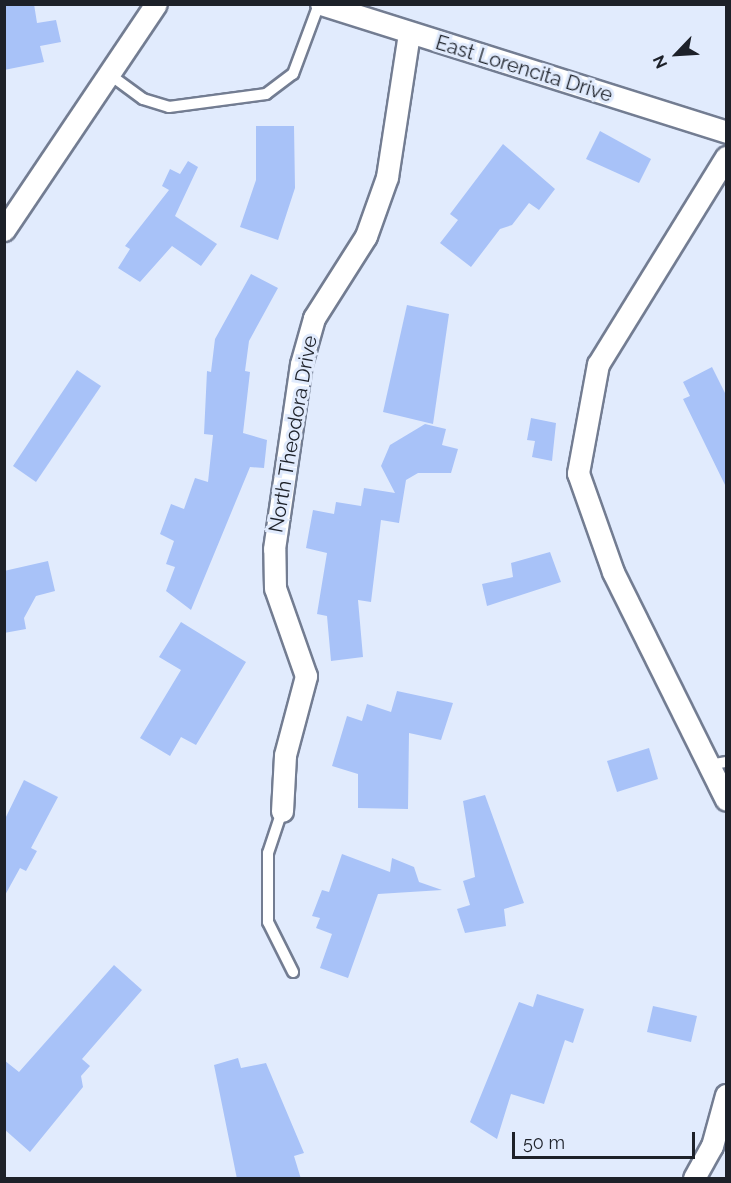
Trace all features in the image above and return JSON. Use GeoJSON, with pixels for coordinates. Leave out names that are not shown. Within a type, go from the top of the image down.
{"type":"FeatureCollection","features":[{"type":"Feature","properties":{"kind":"street"},"geometry":{"type":"LineString","coordinates":[[4,230],[156,4]]}},
{"type":"Feature","properties":{"kind":"street","name":"East Lorencita Drive"},"geometry":{"type":"LineString","coordinates":[[320,4],[726,132]]}},
{"type":"Feature","properties":{"kind":"street","name":"North Theodora Drive"},"geometry":{"type":"LineString","coordinates":[[282,811],[285,755],[306,676],[275,588],[274,549],[301,364],[314,318],[366,236],[387,177],[409,33]]}},
{"type":"Feature","properties":{"kind":"street"},"geometry":{"type":"LineString","coordinates":[[726,156],[597,364],[578,472],[613,572],[718,763],[726,800]]}},
{"type":"Feature","properties":{"kind":"street"},"geometry":{"type":"LineString","coordinates":[[694,1179],[712,1146],[726,1095]]}},
{"type":"Feature","properties":{"kind":"lane"},"geometry":{"type":"LineString","coordinates":[[109,74],[143,99],[168,107],[266,94],[292,74],[320,4]]}},
{"type":"Feature","properties":{"kind":"lane"},"geometry":{"type":"LineString","coordinates":[[282,811],[268,853],[268,922],[293,972]]}},
{"type":"Feature","properties":{"kind":"building"},"geometry":{"type":"Polygon","coordinates":[[[4,4],[34,4],[37,23],[56,20],[61,42],[40,46],[44,62],[4,70],[4,4]]]}},
{"type":"Feature","properties":{"kind":"building"},"geometry":{"type":"Polygon","coordinates":[[[256,126],[294,126],[295,188],[278,240],[240,227],[256,180],[256,126]]]}},
{"type":"Feature","properties":{"kind":"building"},"geometry":{"type":"Polygon","coordinates":[[[600,131],[651,159],[639,183],[586,159],[600,131]]]}},
{"type":"Feature","properties":{"kind":"building"},"geometry":{"type":"Polygon","coordinates":[[[503,144],[555,189],[539,210],[529,203],[512,225],[500,229],[471,267],[440,243],[458,220],[450,214],[503,144]]]}},
{"type":"Feature","properties":{"kind":"building"},"geometry":{"type":"Polygon","coordinates":[[[188,161],[198,167],[175,216],[217,244],[201,266],[172,246],[140,282],[118,268],[130,249],[125,246],[169,190],[162,186],[170,169],[180,174],[188,161]]]}},
{"type":"Feature","properties":{"kind":"building"},"geometry":{"type":"Polygon","coordinates":[[[251,274],[278,288],[249,341],[245,371],[250,372],[243,433],[267,440],[264,468],[250,467],[191,610],[166,591],[175,567],[166,564],[174,541],[160,534],[171,504],[184,509],[195,478],[208,482],[213,435],[204,434],[207,371],[211,372],[215,339],[251,274]]]}},
{"type":"Feature","properties":{"kind":"building"},"geometry":{"type":"Polygon","coordinates":[[[407,305],[449,314],[433,424],[383,412],[407,305]]]}},
{"type":"Feature","properties":{"kind":"building"},"geometry":{"type":"Polygon","coordinates":[[[712,367],[726,395],[726,487],[683,399],[690,396],[683,382],[712,367]]]}},
{"type":"Feature","properties":{"kind":"building"},"geometry":{"type":"Polygon","coordinates":[[[77,370],[101,386],[36,482],[13,466],[77,370]]]}},
{"type":"Feature","properties":{"kind":"building"},"geometry":{"type":"Polygon","coordinates":[[[531,418],[556,423],[552,461],[532,457],[535,441],[527,440],[531,418]]]}},
{"type":"Feature","properties":{"kind":"building"},"geometry":{"type":"Polygon","coordinates":[[[425,424],[446,429],[442,445],[458,449],[451,473],[418,473],[406,480],[399,523],[381,520],[371,602],[358,600],[363,657],[331,661],[327,616],[317,614],[327,553],[306,548],[313,510],[334,514],[336,502],[361,506],[364,488],[395,493],[381,466],[390,445],[425,424]]]}},
{"type":"Feature","properties":{"kind":"building"},"geometry":{"type":"Polygon","coordinates":[[[550,552],[561,582],[487,606],[482,584],[513,577],[511,563],[550,552]]]}},
{"type":"Feature","properties":{"kind":"building"},"geometry":{"type":"Polygon","coordinates":[[[48,561],[55,591],[36,596],[24,618],[26,629],[4,633],[4,571],[48,561]]]}},
{"type":"Feature","properties":{"kind":"building"},"geometry":{"type":"Polygon","coordinates":[[[181,622],[246,662],[196,745],[181,737],[170,756],[140,738],[181,670],[159,657],[181,622]]]}},
{"type":"Feature","properties":{"kind":"building"},"geometry":{"type":"Polygon","coordinates":[[[397,691],[453,703],[441,740],[409,733],[408,809],[358,808],[358,774],[332,766],[347,716],[362,721],[367,704],[391,712],[397,691]]]}},
{"type":"Feature","properties":{"kind":"building"},"geometry":{"type":"Polygon","coordinates":[[[649,748],[658,779],[617,792],[607,761],[649,748]]]}},
{"type":"Feature","properties":{"kind":"building"},"geometry":{"type":"Polygon","coordinates":[[[24,780],[58,797],[31,848],[37,851],[26,871],[20,868],[4,897],[4,821],[24,780]]]}},
{"type":"Feature","properties":{"kind":"building"},"geometry":{"type":"Polygon","coordinates":[[[485,795],[524,903],[504,909],[506,926],[465,933],[457,909],[470,905],[463,881],[475,877],[463,801],[485,795]]]}},
{"type":"Feature","properties":{"kind":"building"},"geometry":{"type":"Polygon","coordinates":[[[342,854],[390,872],[392,858],[414,867],[419,882],[442,890],[378,894],[348,978],[320,968],[332,934],[316,928],[320,918],[312,916],[322,890],[329,892],[342,854]]]}},
{"type":"Feature","properties":{"kind":"building"},"geometry":{"type":"Polygon","coordinates":[[[114,965],[142,990],[82,1059],[90,1066],[81,1076],[83,1087],[30,1152],[4,1129],[4,1060],[19,1072],[114,965]]]}},
{"type":"Feature","properties":{"kind":"building"},"geometry":{"type":"Polygon","coordinates":[[[537,994],[584,1009],[573,1043],[565,1040],[544,1104],[511,1094],[497,1139],[470,1122],[519,1002],[533,1007],[537,994]]]}},
{"type":"Feature","properties":{"kind":"building"},"geometry":{"type":"Polygon","coordinates":[[[653,1006],[697,1016],[691,1042],[647,1032],[653,1006]]]}},
{"type":"Feature","properties":{"kind":"building"},"geometry":{"type":"Polygon","coordinates":[[[238,1058],[241,1068],[266,1063],[304,1153],[294,1156],[301,1179],[237,1179],[214,1065],[238,1058]]]}}]}
